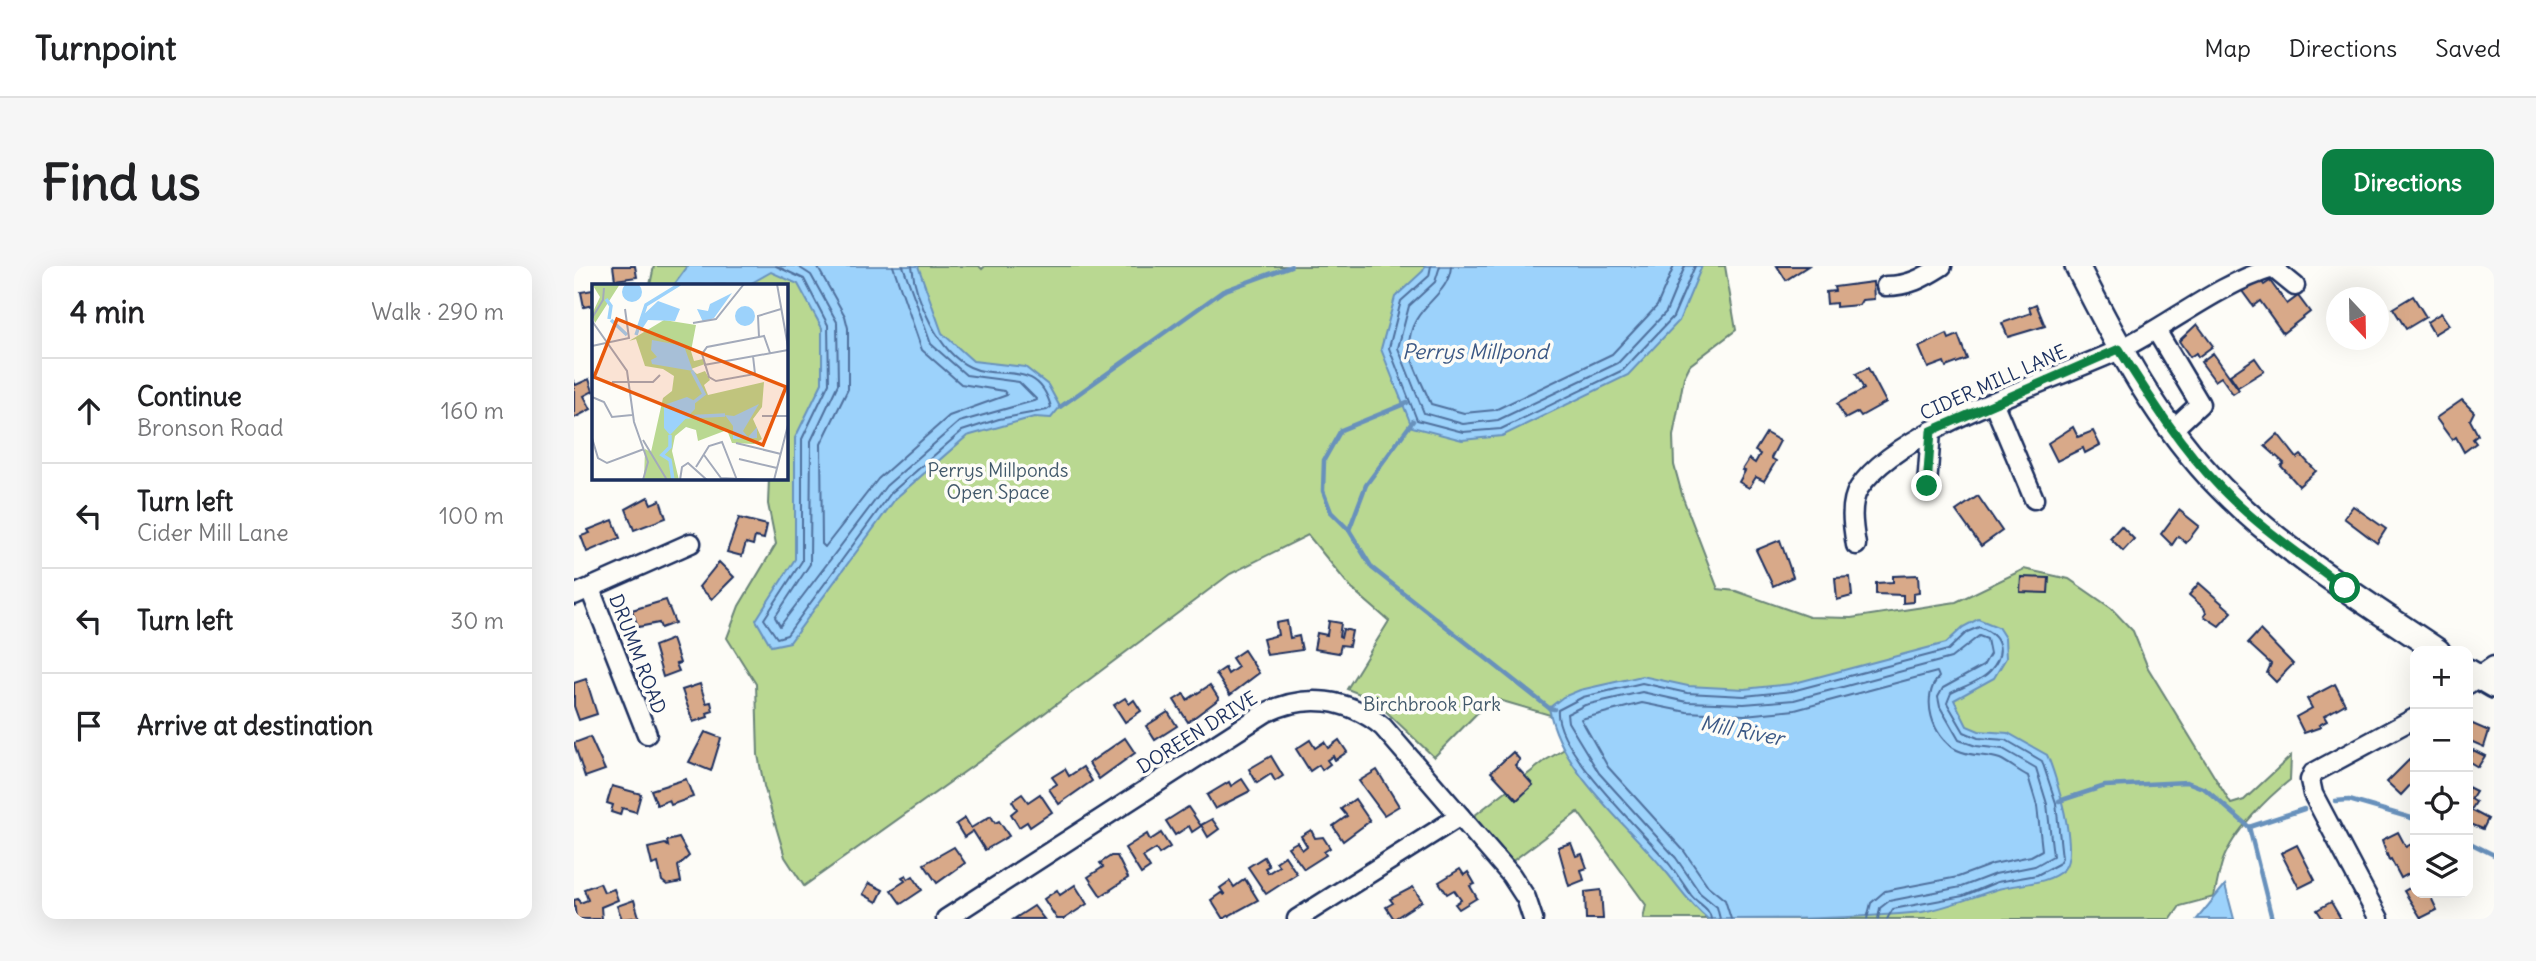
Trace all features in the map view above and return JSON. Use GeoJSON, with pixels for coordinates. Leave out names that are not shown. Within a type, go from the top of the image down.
{"type":"FeatureCollection","features":[{"type":"Feature","properties":{"kind":"main road"},"geometry":{"type":"LineString","coordinates":[[2077,266],[2119,349],[2172,430],[2222,489],[2273,534],[2431,646]]}},
{"type":"Feature","properties":{"kind":"street"},"geometry":{"type":"LineString","coordinates":[[1886,286],[1902,286],[1921,280],[1942,266]]}},
{"type":"Feature","properties":{"kind":"street","name":"CIDER MILL LANE"},"geometry":{"type":"LineString","coordinates":[[1856,545],[1852,518],[1858,489],[1894,452],[1931,431],[2119,349],[2156,330],[2225,285],[2245,276],[2273,268],[2295,286]]}},
{"type":"Feature","properties":{"kind":"street"},"geometry":{"type":"LineString","coordinates":[[2156,330],[2200,404],[2172,430]]}},
{"type":"Feature","properties":{"kind":"street"},"geometry":{"type":"LineString","coordinates":[[1994,404],[2034,499]]}},
{"type":"Feature","properties":{"kind":"street"},"geometry":{"type":"LineString","coordinates":[[1927,486],[1931,431]]}},
{"type":"Feature","properties":{"kind":"street"},"geometry":{"type":"LineString","coordinates":[[582,592],[691,543]]}},
{"type":"Feature","properties":{"kind":"street","name":"DRUMM ROAD"},"geometry":{"type":"LineString","coordinates":[[582,592],[647,734]]}},
{"type":"Feature","properties":{"kind":"street","name":"DOREEN DRIVE"},"geometry":{"type":"LineString","coordinates":[[946,919],[1265,713],[1294,701],[1330,701],[1372,718],[1511,875],[1526,898],[1533,919]]}},
{"type":"Feature","properties":{"kind":"street"},"geometry":{"type":"LineString","coordinates":[[2379,919],[2313,794],[2310,780],[2314,774],[2410,721]]}},
{"type":"Feature","properties":{"kind":"street"},"geometry":{"type":"LineString","coordinates":[[1297,919],[1460,816]]}},
{"type":"Feature","properties":{"kind":"green space","name":"Perrys Millponds Open Space"},"geometry":{"type":"Polygon","coordinates":[[[654,266],[979,266],[982,269],[985,266],[1725,266],[1736,330],[1690,365],[1684,377],[1673,436],[1674,465],[1683,498],[1718,589],[1736,591],[1809,617],[1851,618],[1956,602],[2024,569],[2069,579],[2111,608],[2133,631],[2148,668],[2231,804],[2244,800],[2291,756],[2290,780],[2271,796],[2235,838],[2223,860],[2214,897],[2180,906],[2171,919],[1643,919],[1646,905],[1578,812],[1498,872],[1457,829],[1546,760],[1578,741],[1574,722],[1492,698],[1434,757],[1373,699],[1347,689],[1389,621],[1351,588],[1308,535],[1230,574],[998,748],[804,886],[785,857],[764,786],[758,755],[756,684],[727,638],[739,606],[776,544],[768,504],[769,480],[788,480],[788,284],[650,284],[654,266]]]}},
{"type":"Feature","properties":{"kind":"water"},"geometry":{"type":"Polygon","coordinates":[[[688,266],[918,266],[942,333],[973,361],[1025,367],[1048,385],[1060,407],[1051,418],[1034,417],[967,436],[896,498],[790,642],[771,646],[756,620],[795,559],[795,438],[822,383],[822,328],[798,284],[771,272],[750,284],[675,284],[688,266]]]}},
{"type":"Feature","properties":{"kind":"water","name":"Perrys Millpond"},"geometry":{"type":"Polygon","coordinates":[[[1425,266],[1702,266],[1679,321],[1628,375],[1502,436],[1462,440],[1412,427],[1381,349],[1395,297],[1425,266]]]}},
{"type":"Feature","properties":{"kind":"water"},"geometry":{"type":"Polygon","coordinates":[[[1978,619],[1998,627],[2005,638],[2006,658],[1994,678],[1954,700],[1967,726],[1979,731],[2008,733],[2047,755],[2056,778],[2068,830],[2068,860],[2064,869],[2050,878],[1998,889],[1922,912],[1788,919],[1708,919],[1579,774],[1556,731],[1549,708],[1563,697],[1580,690],[1642,676],[1688,686],[1744,689],[1791,684],[1946,643],[1963,627],[1978,619]]]}},
{"type":"Feature","properties":{"kind":"water"},"geometry":{"type":"Polygon","coordinates":[[[2225,885],[2234,919],[2197,919],[2225,885]]]}},
{"type":"Feature","properties":{"kind":"building"},"geometry":{"type":"Polygon","coordinates":[[[613,266],[635,266],[637,277],[615,280],[613,266]]]}},
{"type":"Feature","properties":{"kind":"building"},"geometry":{"type":"Polygon","coordinates":[[[1777,266],[1808,266],[1786,280],[1777,266]]]}},
{"type":"Feature","properties":{"kind":"building"},"geometry":{"type":"Polygon","coordinates":[[[2259,278],[2264,285],[2270,281],[2287,304],[2298,296],[2310,312],[2283,333],[2260,301],[2253,306],[2242,291],[2259,278]]]}},
{"type":"Feature","properties":{"kind":"building"},"geometry":{"type":"Polygon","coordinates":[[[1873,282],[1874,299],[1862,300],[1859,305],[1836,307],[1836,303],[1827,304],[1826,292],[1835,291],[1834,287],[1873,282]]]}},
{"type":"Feature","properties":{"kind":"building"},"geometry":{"type":"Polygon","coordinates":[[[592,290],[592,305],[584,307],[581,292],[592,290]]]}},
{"type":"Feature","properties":{"kind":"building"},"geometry":{"type":"Polygon","coordinates":[[[2413,296],[2426,317],[2406,329],[2393,308],[2413,296]]]}},
{"type":"Feature","properties":{"kind":"building"},"geometry":{"type":"Polygon","coordinates":[[[2036,304],[2045,326],[2008,337],[2002,323],[2031,313],[2029,307],[2036,304]]]}},
{"type":"Feature","properties":{"kind":"building"},"geometry":{"type":"Polygon","coordinates":[[[2441,313],[2449,325],[2434,334],[2427,322],[2441,313]]]}},
{"type":"Feature","properties":{"kind":"building"},"geometry":{"type":"Polygon","coordinates":[[[2197,324],[2213,346],[2198,357],[2196,353],[2190,357],[2179,341],[2197,324]]]}},
{"type":"Feature","properties":{"kind":"building"},"geometry":{"type":"Polygon","coordinates":[[[1947,334],[1949,339],[1958,335],[1967,359],[1946,367],[1944,362],[1928,368],[1919,347],[1947,334]]]}},
{"type":"Feature","properties":{"kind":"building"},"geometry":{"type":"Polygon","coordinates":[[[2213,353],[2239,390],[2233,394],[2221,377],[2215,381],[2201,362],[2213,353]]]}},
{"type":"Feature","properties":{"kind":"building"},"geometry":{"type":"Polygon","coordinates":[[[2255,358],[2264,371],[2238,387],[2230,375],[2255,358]]]}},
{"type":"Feature","properties":{"kind":"building"},"geometry":{"type":"Polygon","coordinates":[[[1868,368],[1886,402],[1861,416],[1858,412],[1845,419],[1837,404],[1864,389],[1856,374],[1868,368]]]}},
{"type":"Feature","properties":{"kind":"building"},"geometry":{"type":"Polygon","coordinates":[[[589,379],[592,392],[584,396],[591,409],[574,418],[574,382],[576,385],[589,379]]]}},
{"type":"Feature","properties":{"kind":"building"},"geometry":{"type":"Polygon","coordinates":[[[2462,400],[2474,412],[2470,420],[2478,435],[2473,439],[2476,443],[2464,452],[2456,437],[2452,440],[2436,418],[2462,400]]]}},
{"type":"Feature","properties":{"kind":"building"},"geometry":{"type":"Polygon","coordinates":[[[2073,427],[2078,437],[2093,431],[2100,445],[2085,453],[2083,448],[2057,461],[2048,443],[2073,427]]]}},
{"type":"Feature","properties":{"kind":"building"},"geometry":{"type":"Polygon","coordinates":[[[1766,433],[1780,441],[1771,458],[1776,461],[1764,481],[1756,477],[1749,488],[1739,482],[1745,471],[1742,470],[1749,459],[1755,463],[1760,454],[1755,451],[1766,433]]]}},
{"type":"Feature","properties":{"kind":"building"},"geometry":{"type":"Polygon","coordinates":[[[2278,434],[2297,458],[2301,455],[2316,471],[2299,486],[2281,466],[2284,463],[2265,446],[2278,434]]]}},
{"type":"Feature","properties":{"kind":"building"},"geometry":{"type":"Polygon","coordinates":[[[1978,496],[2002,531],[1981,546],[1956,511],[1978,496]]]}},
{"type":"Feature","properties":{"kind":"building"},"geometry":{"type":"Polygon","coordinates":[[[648,497],[651,504],[660,500],[666,518],[634,530],[626,509],[648,497]]]}},
{"type":"Feature","properties":{"kind":"building"},"geometry":{"type":"Polygon","coordinates":[[[2353,506],[2386,529],[2377,543],[2344,518],[2353,506]]]}},
{"type":"Feature","properties":{"kind":"building"},"geometry":{"type":"Polygon","coordinates":[[[2179,510],[2199,526],[2186,543],[2178,536],[2172,545],[2161,534],[2179,510]]]}},
{"type":"Feature","properties":{"kind":"building"},"geometry":{"type":"Polygon","coordinates":[[[739,518],[767,525],[764,539],[755,537],[753,545],[746,543],[742,556],[727,552],[739,518]]]}},
{"type":"Feature","properties":{"kind":"building"},"geometry":{"type":"Polygon","coordinates":[[[613,520],[620,538],[587,552],[581,536],[590,533],[588,530],[613,520]]]}},
{"type":"Feature","properties":{"kind":"building"},"geometry":{"type":"Polygon","coordinates":[[[2121,526],[2134,539],[2123,551],[2110,538],[2121,526]]]}},
{"type":"Feature","properties":{"kind":"building"},"geometry":{"type":"Polygon","coordinates":[[[1780,540],[1793,577],[1773,586],[1756,550],[1780,540]]]}},
{"type":"Feature","properties":{"kind":"building"},"geometry":{"type":"Polygon","coordinates":[[[719,562],[734,577],[712,599],[699,587],[719,562]]]}},
{"type":"Feature","properties":{"kind":"building"},"geometry":{"type":"Polygon","coordinates":[[[1918,575],[1919,593],[1913,594],[1913,602],[1903,603],[1903,595],[1876,594],[1876,583],[1893,582],[1893,576],[1918,575]]]}},
{"type":"Feature","properties":{"kind":"building"},"geometry":{"type":"Polygon","coordinates":[[[1850,577],[1852,596],[1837,600],[1835,578],[1850,577]]]}},
{"type":"Feature","properties":{"kind":"building"},"geometry":{"type":"Polygon","coordinates":[[[2021,577],[2049,578],[2048,593],[2020,592],[2021,577]]]}},
{"type":"Feature","properties":{"kind":"building"},"geometry":{"type":"Polygon","coordinates":[[[2199,583],[2232,612],[2219,626],[2204,616],[2204,608],[2189,595],[2199,583]]]}},
{"type":"Feature","properties":{"kind":"building"},"geometry":{"type":"Polygon","coordinates":[[[666,600],[675,623],[661,628],[659,623],[638,627],[632,610],[666,600]]]}},
{"type":"Feature","properties":{"kind":"building"},"geometry":{"type":"Polygon","coordinates":[[[1287,621],[1290,638],[1299,636],[1302,650],[1267,655],[1263,639],[1278,635],[1276,623],[1287,621]]]}},
{"type":"Feature","properties":{"kind":"building"},"geometry":{"type":"Polygon","coordinates":[[[1329,621],[1341,623],[1341,638],[1343,629],[1352,631],[1349,646],[1341,645],[1339,653],[1314,649],[1317,633],[1327,635],[1329,621]]]}},
{"type":"Feature","properties":{"kind":"building"},"geometry":{"type":"Polygon","coordinates":[[[2260,630],[2293,664],[2276,682],[2267,673],[2271,664],[2248,643],[2260,630]]]}},
{"type":"Feature","properties":{"kind":"building"},"geometry":{"type":"Polygon","coordinates":[[[672,639],[680,663],[676,664],[679,671],[663,677],[654,646],[672,639]]]}},
{"type":"Feature","properties":{"kind":"building"},"geometry":{"type":"Polygon","coordinates":[[[1244,650],[1259,673],[1230,695],[1216,674],[1225,668],[1228,674],[1238,667],[1232,658],[1244,650]]]}},
{"type":"Feature","properties":{"kind":"building"},"geometry":{"type":"Polygon","coordinates":[[[586,679],[597,714],[579,720],[574,706],[574,683],[586,679]]]}},
{"type":"Feature","properties":{"kind":"building"},"geometry":{"type":"Polygon","coordinates":[[[700,684],[706,703],[711,702],[713,711],[707,713],[708,717],[693,722],[682,690],[700,684]]]}},
{"type":"Feature","properties":{"kind":"building"},"geometry":{"type":"Polygon","coordinates":[[[2335,684],[2345,704],[2324,716],[2327,721],[2319,725],[2321,727],[2304,733],[2296,717],[2312,708],[2307,699],[2335,684]]]}},
{"type":"Feature","properties":{"kind":"building"},"geometry":{"type":"Polygon","coordinates":[[[1210,685],[1219,699],[1188,722],[1174,700],[1184,694],[1187,700],[1210,685]]]}},
{"type":"Feature","properties":{"kind":"building"},"geometry":{"type":"Polygon","coordinates":[[[1125,698],[1129,704],[1134,700],[1141,711],[1125,722],[1114,705],[1125,698]]]}},
{"type":"Feature","properties":{"kind":"building"},"geometry":{"type":"Polygon","coordinates":[[[1168,712],[1177,726],[1155,740],[1146,726],[1168,712]]]}},
{"type":"Feature","properties":{"kind":"building"},"geometry":{"type":"Polygon","coordinates":[[[2473,724],[2489,731],[2484,747],[2473,742],[2473,724]]]}},
{"type":"Feature","properties":{"kind":"building"},"geometry":{"type":"Polygon","coordinates":[[[705,732],[721,738],[711,771],[689,762],[705,732]]]}},
{"type":"Feature","properties":{"kind":"building"},"geometry":{"type":"Polygon","coordinates":[[[590,737],[605,770],[585,777],[574,743],[590,737]]]}},
{"type":"Feature","properties":{"kind":"building"},"geometry":{"type":"Polygon","coordinates":[[[1125,738],[1135,753],[1099,779],[1089,763],[1125,738]]]}},
{"type":"Feature","properties":{"kind":"building"},"geometry":{"type":"Polygon","coordinates":[[[1310,740],[1315,748],[1324,742],[1328,748],[1339,740],[1347,752],[1335,760],[1333,756],[1327,760],[1330,764],[1322,770],[1319,765],[1310,771],[1296,749],[1310,740]]]}},
{"type":"Feature","properties":{"kind":"building"},"geometry":{"type":"Polygon","coordinates":[[[2473,750],[2485,756],[2478,767],[2473,764],[2473,750]]]}},
{"type":"Feature","properties":{"kind":"building"},"geometry":{"type":"Polygon","coordinates":[[[1513,752],[1520,760],[1515,765],[1533,785],[1517,800],[1491,772],[1513,752]]]}},
{"type":"Feature","properties":{"kind":"building"},"geometry":{"type":"Polygon","coordinates":[[[1271,756],[1283,776],[1275,781],[1271,774],[1257,783],[1249,769],[1271,756]]]}},
{"type":"Feature","properties":{"kind":"building"},"geometry":{"type":"Polygon","coordinates":[[[2409,760],[2410,785],[2401,795],[2387,782],[2409,760]]]}},
{"type":"Feature","properties":{"kind":"building"},"geometry":{"type":"Polygon","coordinates":[[[1083,767],[1092,781],[1059,804],[1049,789],[1057,784],[1052,777],[1065,769],[1069,776],[1083,767]]]}},
{"type":"Feature","properties":{"kind":"building"},"geometry":{"type":"Polygon","coordinates":[[[1377,770],[1399,806],[1384,815],[1359,781],[1377,770]]]}},
{"type":"Feature","properties":{"kind":"building"},"geometry":{"type":"Polygon","coordinates":[[[686,779],[693,797],[671,805],[669,800],[657,805],[651,790],[686,779]]]}},
{"type":"Feature","properties":{"kind":"building"},"geometry":{"type":"Polygon","coordinates":[[[1242,779],[1250,791],[1215,809],[1207,795],[1229,782],[1231,786],[1242,779]]]}},
{"type":"Feature","properties":{"kind":"building"},"geometry":{"type":"Polygon","coordinates":[[[612,786],[641,794],[636,812],[622,808],[620,815],[611,812],[613,805],[607,803],[612,786]]]}},
{"type":"Feature","properties":{"kind":"building"},"geometry":{"type":"Polygon","coordinates":[[[1022,794],[1028,802],[1040,794],[1052,812],[1030,827],[1027,822],[1019,827],[1011,814],[1017,809],[1012,801],[1022,794]]]}},
{"type":"Feature","properties":{"kind":"building"},"geometry":{"type":"Polygon","coordinates":[[[1355,799],[1370,821],[1343,841],[1333,826],[1347,816],[1341,809],[1355,799]]]}},
{"type":"Feature","properties":{"kind":"building"},"geometry":{"type":"Polygon","coordinates":[[[1188,807],[1201,826],[1192,832],[1189,826],[1175,835],[1166,821],[1188,807]]]}},
{"type":"Feature","properties":{"kind":"building"},"geometry":{"type":"Polygon","coordinates":[[[2473,811],[2488,819],[2483,829],[2473,825],[2473,811]]]}},
{"type":"Feature","properties":{"kind":"building"},"geometry":{"type":"Polygon","coordinates":[[[991,816],[995,823],[999,821],[1009,836],[985,850],[973,831],[964,837],[956,824],[965,818],[971,828],[991,816]]]}},
{"type":"Feature","properties":{"kind":"building"},"geometry":{"type":"Polygon","coordinates":[[[1212,819],[1219,829],[1208,837],[1201,825],[1212,819]]]}},
{"type":"Feature","properties":{"kind":"building"},"geometry":{"type":"Polygon","coordinates":[[[1311,830],[1315,838],[1323,837],[1330,848],[1324,852],[1326,855],[1304,869],[1288,847],[1297,842],[1302,850],[1307,846],[1301,836],[1311,830]]]}},
{"type":"Feature","properties":{"kind":"building"},"geometry":{"type":"Polygon","coordinates":[[[2398,832],[2406,847],[2410,845],[2410,873],[2401,878],[2391,859],[2389,860],[2382,840],[2398,832]]]}},
{"type":"Feature","properties":{"kind":"building"},"geometry":{"type":"Polygon","coordinates":[[[1161,833],[1170,847],[1159,854],[1156,849],[1143,857],[1150,868],[1141,874],[1125,848],[1147,834],[1150,840],[1161,833]]]}},
{"type":"Feature","properties":{"kind":"building"},"geometry":{"type":"Polygon","coordinates":[[[679,838],[689,856],[678,866],[681,882],[667,885],[662,881],[658,863],[652,865],[648,848],[665,844],[668,846],[667,841],[679,838]]]}},
{"type":"Feature","properties":{"kind":"building"},"geometry":{"type":"Polygon","coordinates":[[[1571,843],[1576,856],[1582,854],[1587,868],[1581,870],[1584,880],[1569,886],[1558,847],[1571,843]]]}},
{"type":"Feature","properties":{"kind":"building"},"geometry":{"type":"Polygon","coordinates":[[[2297,845],[2315,880],[2299,888],[2281,853],[2297,845]]]}},
{"type":"Feature","properties":{"kind":"building"},"geometry":{"type":"Polygon","coordinates":[[[954,847],[965,863],[937,883],[924,864],[954,847]]]}},
{"type":"Feature","properties":{"kind":"building"},"geometry":{"type":"Polygon","coordinates":[[[1111,856],[1117,856],[1128,878],[1101,896],[1088,877],[1103,867],[1100,863],[1111,856]]]}},
{"type":"Feature","properties":{"kind":"building"},"geometry":{"type":"Polygon","coordinates":[[[1285,856],[1297,874],[1266,894],[1248,867],[1264,857],[1269,866],[1265,868],[1268,873],[1279,866],[1276,862],[1285,856]]]}},
{"type":"Feature","properties":{"kind":"building"},"geometry":{"type":"Polygon","coordinates":[[[1460,869],[1464,875],[1468,872],[1475,884],[1470,886],[1477,898],[1459,909],[1455,904],[1461,900],[1454,890],[1447,894],[1439,882],[1460,869]]]}},
{"type":"Feature","properties":{"kind":"building"},"geometry":{"type":"Polygon","coordinates":[[[906,875],[908,879],[913,876],[922,890],[901,904],[891,890],[905,881],[902,877],[906,875]]]}},
{"type":"Feature","properties":{"kind":"building"},"geometry":{"type":"Polygon","coordinates":[[[1245,879],[1258,900],[1223,919],[1211,900],[1221,893],[1225,895],[1220,888],[1230,881],[1234,887],[1245,879]]]}},
{"type":"Feature","properties":{"kind":"building"},"geometry":{"type":"Polygon","coordinates":[[[600,883],[604,892],[614,889],[618,900],[601,907],[602,919],[576,919],[574,900],[578,899],[580,903],[588,900],[584,889],[600,883]]]}},
{"type":"Feature","properties":{"kind":"building"},"geometry":{"type":"Polygon","coordinates":[[[869,883],[883,890],[877,902],[863,894],[869,883]]]}},
{"type":"Feature","properties":{"kind":"building"},"geometry":{"type":"Polygon","coordinates":[[[1075,885],[1087,904],[1064,919],[1057,919],[1044,899],[1057,890],[1060,895],[1075,885]]]}},
{"type":"Feature","properties":{"kind":"building"},"geometry":{"type":"Polygon","coordinates":[[[1413,887],[1422,901],[1394,919],[1386,907],[1393,903],[1390,899],[1413,887]]]}},
{"type":"Feature","properties":{"kind":"building"},"geometry":{"type":"Polygon","coordinates":[[[2410,888],[2410,898],[2431,898],[2437,910],[2421,918],[2404,891],[2410,888]]]}},
{"type":"Feature","properties":{"kind":"building"},"geometry":{"type":"Polygon","coordinates":[[[1601,890],[1603,919],[1586,919],[1585,892],[1601,890]]]}},
{"type":"Feature","properties":{"kind":"building"},"geometry":{"type":"Polygon","coordinates":[[[634,900],[639,917],[622,919],[617,906],[634,900]]]}},
{"type":"Feature","properties":{"kind":"building"},"geometry":{"type":"Polygon","coordinates":[[[2331,902],[2341,919],[2323,919],[2317,910],[2331,902]]]}},
{"type":"Feature","properties":{"kind":"building"},"geometry":{"type":"Polygon","coordinates":[[[1034,906],[1044,919],[1014,919],[1034,906]]]}},
{"type":"Feature","properties":{"kind":"waterway"},"geometry":{"type":"LineString","coordinates":[[1060,407],[1223,291],[1291,266]]}},
{"type":"Feature","properties":{"kind":"waterway"},"geometry":{"type":"LineString","coordinates":[[1349,530],[1331,512],[1323,491],[1324,460],[1341,430],[1407,403]]}},
{"type":"Feature","properties":{"kind":"waterway","name":"Mill River"},"geometry":{"type":"LineString","coordinates":[[1413,421],[1366,485],[1349,530],[1372,568],[1549,708],[1554,709]]}},
{"type":"Feature","properties":{"kind":"waterway","name":"Mill River"},"geometry":{"type":"LineString","coordinates":[[2059,801],[2105,786],[2187,782],[2205,789],[2249,827],[2272,919]]}},
{"type":"Feature","properties":{"kind":"waterway"},"geometry":{"type":"LineString","coordinates":[[2335,801],[2349,800],[2410,818]]}},
{"type":"Feature","properties":{"kind":"waterway"},"geometry":{"type":"LineString","coordinates":[[2249,827],[2304,809]]}},
{"type":"Feature","properties":{"kind":"waterway"},"geometry":{"type":"LineString","coordinates":[[2473,844],[2494,855]]}},
{"type":"Feature","properties":{"kind":"route"},"geometry":{"type":"LineString","coordinates":[[1927,486],[1931,431],[2119,349],[2162,417],[2222,489],[2273,534],[2345,588]]}},
{"type":"Feature","properties":{"kind":"park label","name":"Birchbrook Park"},"geometry":{"type":"Point","coordinates":[1432,704]}}]}
